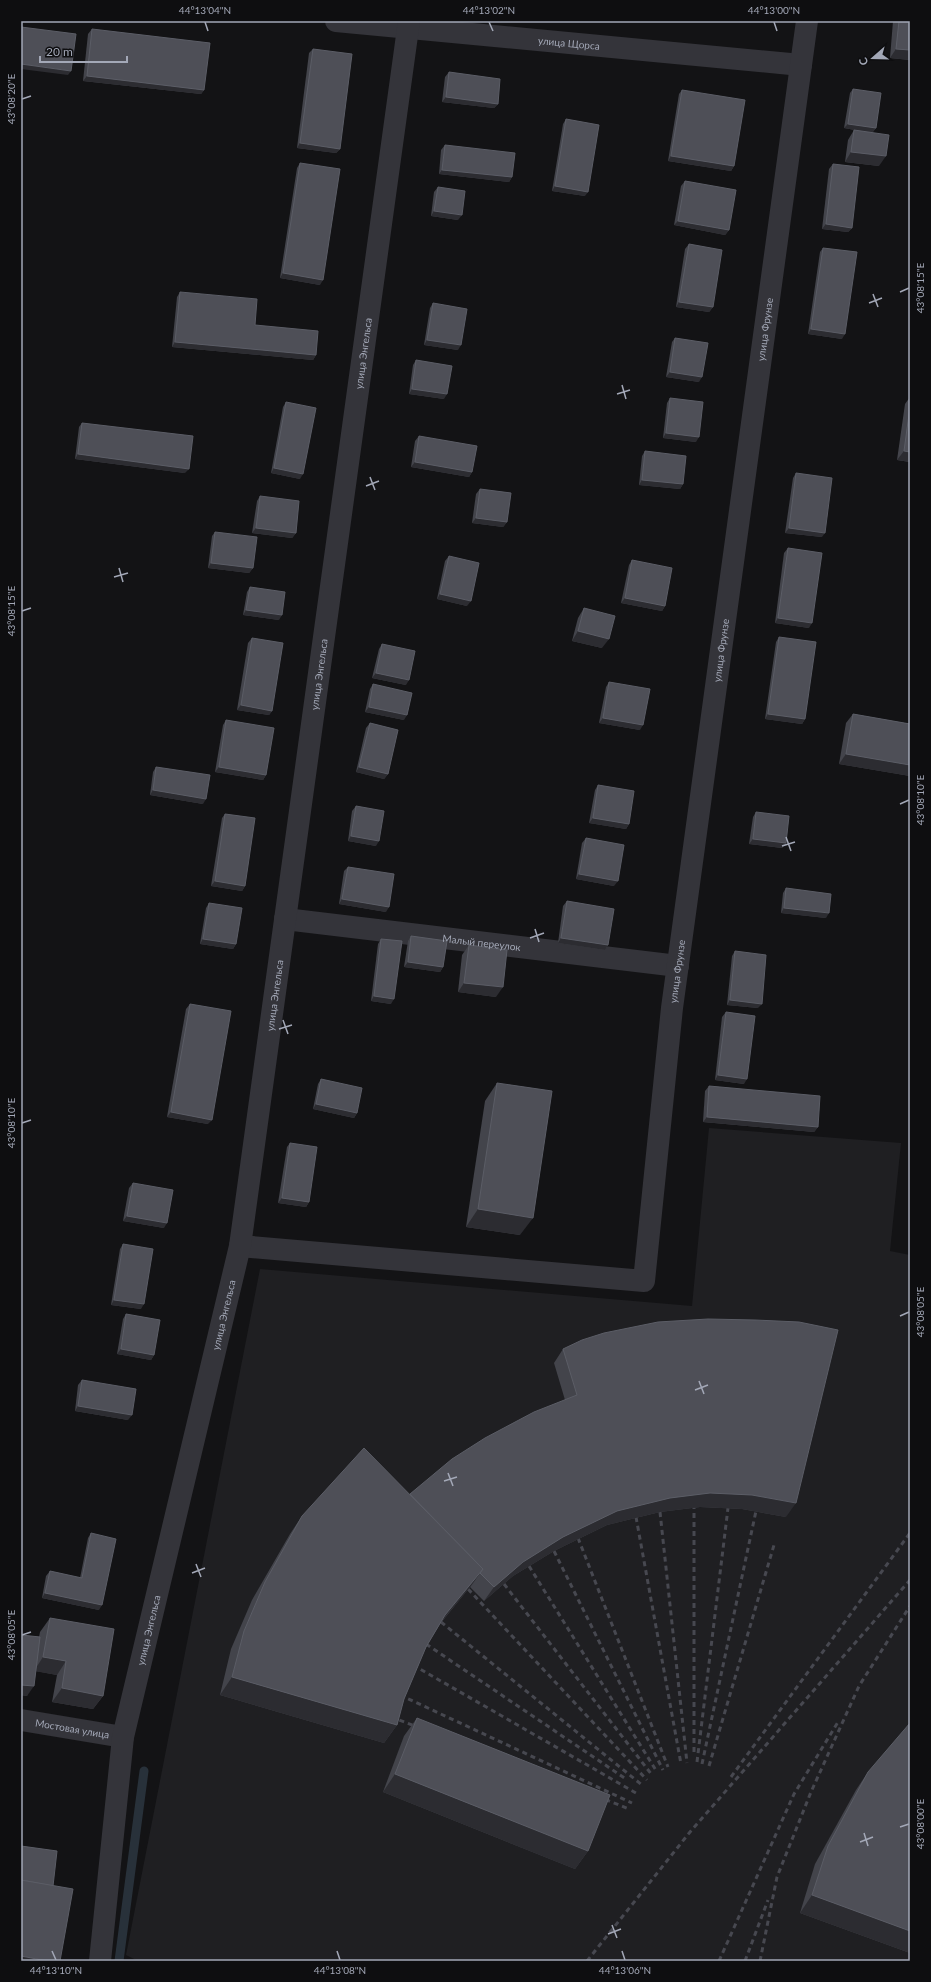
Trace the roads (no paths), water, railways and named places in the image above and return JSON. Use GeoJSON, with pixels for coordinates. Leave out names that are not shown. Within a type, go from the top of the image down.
{"type":"FeatureCollection","features":[{"type":"Feature","properties":{"kind":"street","name":"улица Щорса"},"geometry":{"type":"LineString","coordinates":[[336,21],[408,25],[801,65]]}},
{"type":"Feature","properties":{"kind":"street","name":"улица Фрунзе"},"geometry":{"type":"LineString","coordinates":[[240,1246],[644,1281],[672,1008],[808,21]]}},
{"type":"Feature","properties":{"kind":"street","name":"улица Энгельса"},"geometry":{"type":"LineString","coordinates":[[100,1961],[123,1737],[240,1246],[408,25]]}},
{"type":"Feature","properties":{"kind":"street","name":"Малый переулок"},"geometry":{"type":"LineString","coordinates":[[285,919],[678,966]]}},
{"type":"Feature","properties":{"kind":"street","name":"Мостовая улица"},"geometry":{"type":"LineString","coordinates":[[21,1720],[123,1737]]}},
{"type":"Feature","properties":{"kind":"waterway"},"geometry":{"type":"LineString","coordinates":[[119,1961],[144,1771]]}},
{"type":"Feature","properties":{"kind":"railway"},"geometry":{"type":"LineString","coordinates":[[694,1508],[694,1752]]}},
{"type":"Feature","properties":{"kind":"railway"},"geometry":{"type":"LineString","coordinates":[[697,1762],[728,1508]]}},
{"type":"Feature","properties":{"kind":"railway"},"geometry":{"type":"LineString","coordinates":[[702,1764],[756,1511]]}},
{"type":"Feature","properties":{"kind":"railway"},"geometry":{"type":"LineString","coordinates":[[660,1512],[687,1763]]}},
{"type":"Feature","properties":{"kind":"railway"},"geometry":{"type":"LineString","coordinates":[[636,1517],[681,1764]]}},
{"type":"Feature","properties":{"kind":"railway"},"geometry":{"type":"LineString","coordinates":[[731,1777],[910,1533]]}},
{"type":"Feature","properties":{"kind":"railway"},"geometry":{"type":"LineString","coordinates":[[578,1538],[668,1767]]}},
{"type":"Feature","properties":{"kind":"railway"},"geometry":{"type":"LineString","coordinates":[[709,1766],[774,1545]]}},
{"type":"Feature","properties":{"kind":"railway"},"geometry":{"type":"LineString","coordinates":[[554,1551],[663,1770]]}},
{"type":"Feature","properties":{"kind":"railway"},"geometry":{"type":"LineString","coordinates":[[529,1566],[657,1772]]}},
{"type":"Feature","properties":{"kind":"railway"},"geometry":{"type":"LineString","coordinates":[[587,1961],[690,1832],[910,1580]]}},
{"type":"Feature","properties":{"kind":"railway"},"geometry":{"type":"LineString","coordinates":[[504,1584],[652,1775]]}},
{"type":"Feature","properties":{"kind":"railway"},"geometry":{"type":"LineString","coordinates":[[468,1589],[647,1780]]}},
{"type":"Feature","properties":{"kind":"railway"},"geometry":{"type":"LineString","coordinates":[[760,1961],[777,1877],[811,1792],[859,1686],[910,1606]]}},
{"type":"Feature","properties":{"kind":"railway"},"geometry":{"type":"LineString","coordinates":[[441,1622],[642,1785]]}},
{"type":"Feature","properties":{"kind":"railway"},"geometry":{"type":"LineString","coordinates":[[426,1644],[626,1779]]}},
{"type":"Feature","properties":{"kind":"railway"},"geometry":{"type":"LineString","coordinates":[[413,1665],[636,1793]]}},
{"type":"Feature","properties":{"kind":"railway"},"geometry":{"type":"LineString","coordinates":[[400,1695],[632,1803]]}},
{"type":"Feature","properties":{"kind":"railway"},"geometry":{"type":"LineString","coordinates":[[391,1717],[423,1729]]}},
{"type":"Feature","properties":{"kind":"railway"},"geometry":{"type":"LineString","coordinates":[[719,1961],[794,1794],[838,1722]]}},
{"type":"Feature","properties":{"kind":"railway"},"geometry":{"type":"LineString","coordinates":[[597,1796],[629,1809]]}},
{"type":"Feature","properties":{"kind":"railway"},"geometry":{"type":"LineString","coordinates":[[745,1961],[768,1900]]}}]}
